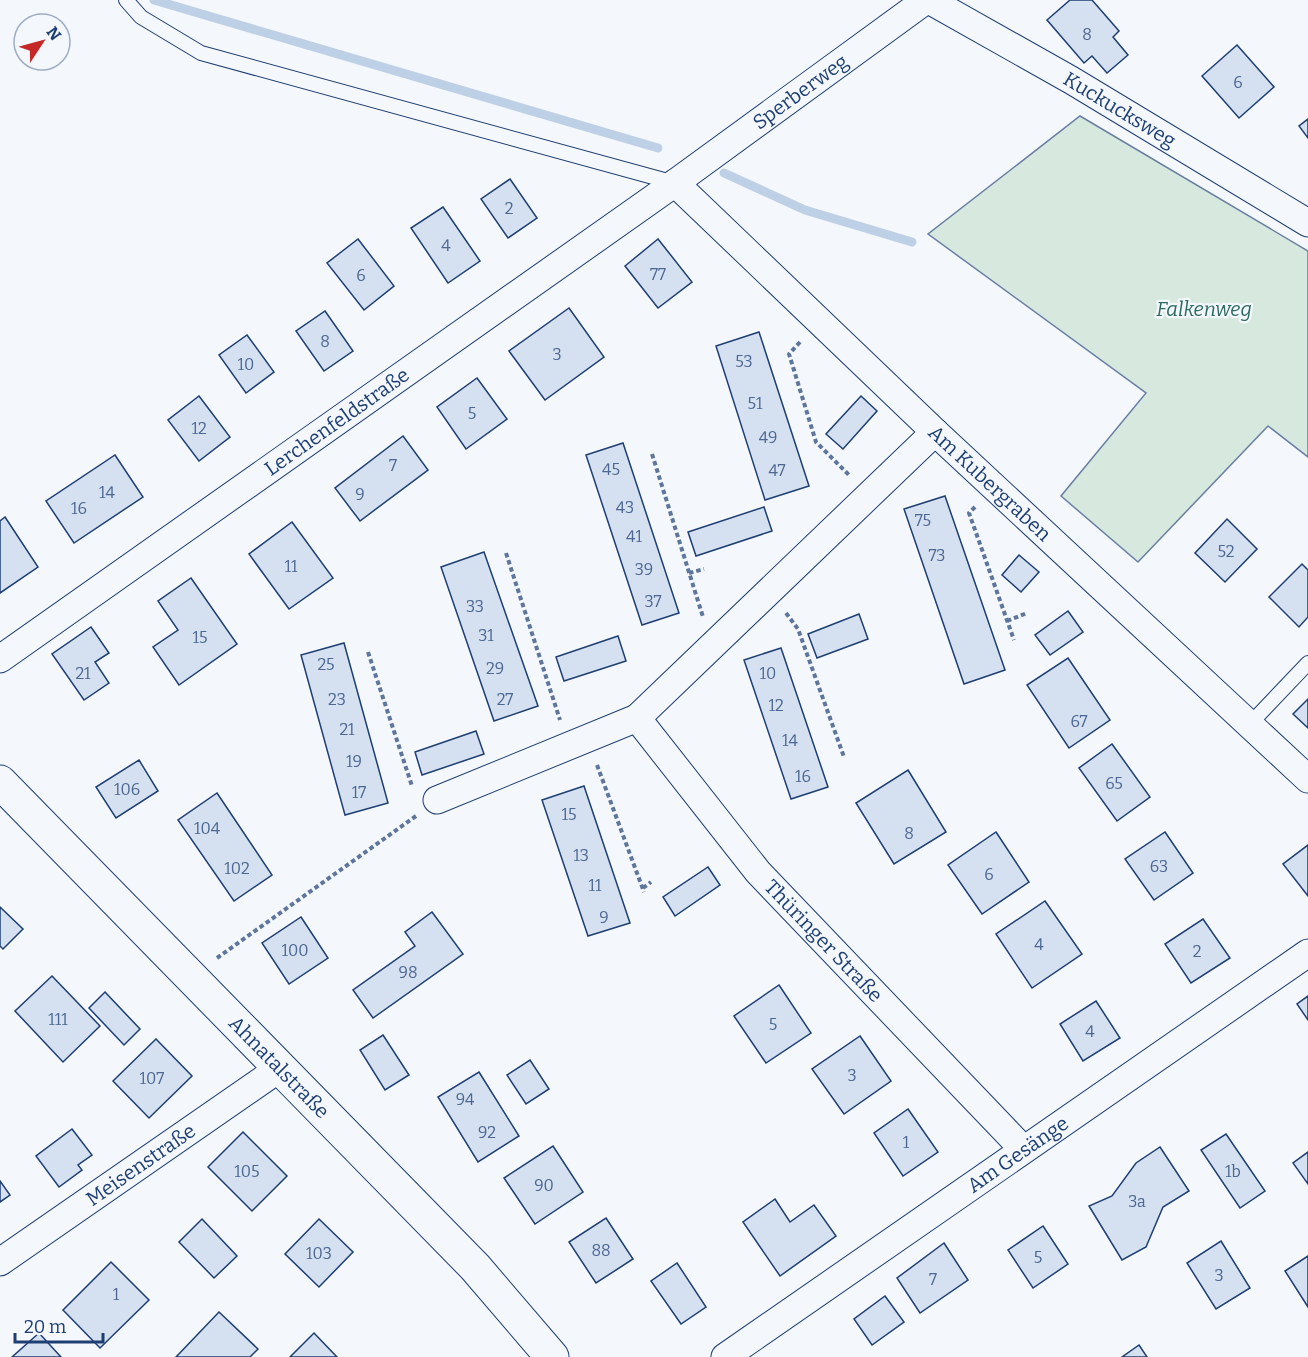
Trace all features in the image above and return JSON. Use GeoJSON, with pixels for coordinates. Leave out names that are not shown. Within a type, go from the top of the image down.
{"type":"FeatureCollection","features":[{"type":"Feature","properties":{"kind":"street","name":"Sperberweg"},"geometry":{"type":"LineString","coordinates":[[675,183],[928,0]]}},
{"type":"Feature","properties":{"kind":"street","name":"Kuckucksweg"},"geometry":{"type":"LineString","coordinates":[[928,0],[1071,80],[1308,223]]}},
{"type":"Feature","properties":{"kind":"street","name":"Am Kubergraben"},"geometry":{"type":"LineString","coordinates":[[675,183],[935,432],[1308,779]]}},
{"type":"Feature","properties":{"kind":"street","name":"Lerchenfeldstraße"},"geometry":{"type":"LineString","coordinates":[[0,659],[675,183]]}},
{"type":"Feature","properties":{"kind":"street"},"geometry":{"type":"LineString","coordinates":[[429,806],[637,718],[935,432]]}},
{"type":"Feature","properties":{"kind":"street","name":"Thüringer Straße"},"geometry":{"type":"LineString","coordinates":[[637,718],[758,872],[1023,1149]]}},
{"type":"Feature","properties":{"kind":"street","name":"Ahnatalstraße"},"geometry":{"type":"LineString","coordinates":[[0,782],[475,1267],[552,1357]]}},
{"type":"Feature","properties":{"kind":"street","name":"Am Gesänge"},"geometry":{"type":"LineString","coordinates":[[725,1357],[1308,952]]}},
{"type":"Feature","properties":{"kind":"street","name":"Meisenstraße"},"geometry":{"type":"LineString","coordinates":[[0,1262],[280,1068]]}},
{"type":"Feature","properties":{"kind":"lane"},"geometry":{"type":"LineString","coordinates":[[126,0],[141,17],[201,52],[675,183]]}},
{"type":"Feature","properties":{"kind":"lane"},"geometry":{"type":"LineString","coordinates":[[1249,725],[1308,663]]}},
{"type":"Feature","properties":{"kind":"path"},"geometry":{"type":"LineString","coordinates":[[818,320],[789,354],[816,442],[870,495]]}},
{"type":"Feature","properties":{"kind":"path"},"geometry":{"type":"LineString","coordinates":[[652,454],[704,622],[719,639]]}},
{"type":"Feature","properties":{"kind":"path"},"geometry":{"type":"LineString","coordinates":[[994,487],[969,513],[1014,640]]}},
{"type":"Feature","properties":{"kind":"path"},"geometry":{"type":"LineString","coordinates":[[506,553],[578,742],[644,890],[651,882]]}},
{"type":"Feature","properties":{"kind":"path"},"geometry":{"type":"LineString","coordinates":[[689,573],[704,569]]}},
{"type":"Feature","properties":{"kind":"path"},"geometry":{"type":"LineString","coordinates":[[770,591],[798,629],[844,757]]}},
{"type":"Feature","properties":{"kind":"path"},"geometry":{"type":"LineString","coordinates":[[1008,621],[1027,612]]}},
{"type":"Feature","properties":{"kind":"path"},"geometry":{"type":"LineString","coordinates":[[190,978],[429,806],[368,652]]}},
{"type":"Feature","properties":{"kind":"green space","name":"Falkenweg"},"geometry":{"type":"Polygon","coordinates":[[[1080,116],[1308,251],[1308,457],[1268,426],[1138,562],[1061,496],[1146,393],[928,234],[1080,116]]]}},
{"type":"Feature","properties":{"kind":"building"},"geometry":{"type":"Polygon","coordinates":[[[1070,0],[1092,0],[1119,31],[1113,37],[1128,55],[1107,73],[1092,56],[1084,63],[1047,20],[1070,0]]]}},
{"type":"Feature","properties":{"kind":"building"},"geometry":{"type":"Polygon","coordinates":[[[1237,45],[1274,87],[1239,118],[1202,76],[1237,45]]]}},
{"type":"Feature","properties":{"kind":"building"},"geometry":{"type":"Polygon","coordinates":[[[1308,119],[1308,138],[1299,126],[1308,119]]]}},
{"type":"Feature","properties":{"kind":"building"},"geometry":{"type":"Polygon","coordinates":[[[510,179],[537,218],[508,238],[481,199],[510,179]]]}},
{"type":"Feature","properties":{"kind":"building"},"geometry":{"type":"Polygon","coordinates":[[[443,207],[480,261],[448,283],[411,228],[443,207]]]}},
{"type":"Feature","properties":{"kind":"building"},"geometry":{"type":"Polygon","coordinates":[[[358,239],[394,286],[364,310],[327,263],[358,239]]]}},
{"type":"Feature","properties":{"kind":"building"},"geometry":{"type":"Polygon","coordinates":[[[658,239],[692,282],[658,308],[625,266],[658,239]]]}},
{"type":"Feature","properties":{"kind":"building"},"geometry":{"type":"Polygon","coordinates":[[[569,308],[604,357],[545,400],[509,351],[569,308]]]}},
{"type":"Feature","properties":{"kind":"building"},"geometry":{"type":"Polygon","coordinates":[[[325,311],[353,351],[324,371],[296,331],[325,311]]]}},
{"type":"Feature","properties":{"kind":"building"},"geometry":{"type":"Polygon","coordinates":[[[759,332],[809,486],[765,500],[716,346],[759,332]]]}},
{"type":"Feature","properties":{"kind":"building"},"geometry":{"type":"Polygon","coordinates":[[[247,335],[274,372],[246,393],[219,355],[247,335]]]}},
{"type":"Feature","properties":{"kind":"building"},"geometry":{"type":"Polygon","coordinates":[[[477,378],[507,419],[466,449],[437,407],[477,378]]]}},
{"type":"Feature","properties":{"kind":"building"},"geometry":{"type":"Polygon","coordinates":[[[199,396],[230,437],[199,461],[168,420],[199,396]]]}},
{"type":"Feature","properties":{"kind":"building"},"geometry":{"type":"Polygon","coordinates":[[[861,396],[877,411],[843,449],[826,434],[861,396]]]}},
{"type":"Feature","properties":{"kind":"building"},"geometry":{"type":"Polygon","coordinates":[[[403,436],[428,470],[360,521],[335,488],[403,436]]]}},
{"type":"Feature","properties":{"kind":"building"},"geometry":{"type":"Polygon","coordinates":[[[623,443],[679,613],[642,625],[586,455],[623,443]]]}},
{"type":"Feature","properties":{"kind":"building"},"geometry":{"type":"Polygon","coordinates":[[[115,455],[143,497],[74,543],[46,501],[115,455]]]}},
{"type":"Feature","properties":{"kind":"building"},"geometry":{"type":"Polygon","coordinates":[[[945,496],[1005,670],[964,684],[904,509],[945,496]]]}},
{"type":"Feature","properties":{"kind":"building"},"geometry":{"type":"Polygon","coordinates":[[[764,507],[772,531],[696,556],[688,532],[764,507]]]}},
{"type":"Feature","properties":{"kind":"building"},"geometry":{"type":"Polygon","coordinates":[[[5,517],[38,567],[0,593],[0,521],[5,517]]]}},
{"type":"Feature","properties":{"kind":"building"},"geometry":{"type":"Polygon","coordinates":[[[1227,519],[1257,549],[1225,582],[1195,553],[1227,519]]]}},
{"type":"Feature","properties":{"kind":"building"},"geometry":{"type":"Polygon","coordinates":[[[292,522],[333,578],[289,609],[249,554],[292,522]]]}},
{"type":"Feature","properties":{"kind":"building"},"geometry":{"type":"Polygon","coordinates":[[[484,552],[538,706],[494,721],[441,567],[484,552]]]}},
{"type":"Feature","properties":{"kind":"building"},"geometry":{"type":"Polygon","coordinates":[[[1019,555],[1039,572],[1021,592],[1002,575],[1019,555]]]}},
{"type":"Feature","properties":{"kind":"building"},"geometry":{"type":"Polygon","coordinates":[[[1302,564],[1308,570],[1308,617],[1299,627],[1269,597],[1302,564]]]}},
{"type":"Feature","properties":{"kind":"building"},"geometry":{"type":"Polygon","coordinates":[[[191,578],[237,644],[179,685],[153,647],[178,630],[158,601],[191,578]]]}},
{"type":"Feature","properties":{"kind":"building"},"geometry":{"type":"Polygon","coordinates":[[[1068,611],[1083,632],[1050,655],[1035,635],[1068,611]]]}},
{"type":"Feature","properties":{"kind":"building"},"geometry":{"type":"Polygon","coordinates":[[[859,614],[868,639],[817,658],[808,634],[859,614]]]}},
{"type":"Feature","properties":{"kind":"building"},"geometry":{"type":"Polygon","coordinates":[[[91,627],[109,653],[95,662],[109,683],[84,700],[52,654],[91,627]]]}},
{"type":"Feature","properties":{"kind":"building"},"geometry":{"type":"Polygon","coordinates":[[[618,636],[626,661],[564,681],[556,657],[618,636]]]}},
{"type":"Feature","properties":{"kind":"building"},"geometry":{"type":"Polygon","coordinates":[[[344,643],[388,803],[345,815],[301,655],[344,643]]]}},
{"type":"Feature","properties":{"kind":"building"},"geometry":{"type":"Polygon","coordinates":[[[781,648],[828,787],[791,799],[744,660],[781,648]]]}},
{"type":"Feature","properties":{"kind":"building"},"geometry":{"type":"Polygon","coordinates":[[[1068,658],[1110,720],[1069,748],[1027,685],[1068,658]]]}},
{"type":"Feature","properties":{"kind":"building"},"geometry":{"type":"Polygon","coordinates":[[[1308,699],[1308,728],[1293,714],[1308,699]]]}},
{"type":"Feature","properties":{"kind":"building"},"geometry":{"type":"Polygon","coordinates":[[[476,731],[484,754],[422,775],[415,752],[476,731]]]}},
{"type":"Feature","properties":{"kind":"building"},"geometry":{"type":"Polygon","coordinates":[[[1112,744],[1150,797],[1117,821],[1079,768],[1112,744]]]}},
{"type":"Feature","properties":{"kind":"building"},"geometry":{"type":"Polygon","coordinates":[[[139,760],[158,791],[116,818],[96,787],[139,760]]]}},
{"type":"Feature","properties":{"kind":"building"},"geometry":{"type":"Polygon","coordinates":[[[908,770],[946,832],[894,864],[856,803],[908,770]]]}},
{"type":"Feature","properties":{"kind":"building"},"geometry":{"type":"Polygon","coordinates":[[[584,786],[630,923],[588,936],[542,800],[584,786]]]}},
{"type":"Feature","properties":{"kind":"building"},"geometry":{"type":"Polygon","coordinates":[[[217,793],[272,875],[234,901],[178,820],[217,793]]]}},
{"type":"Feature","properties":{"kind":"building"},"geometry":{"type":"Polygon","coordinates":[[[996,832],[1029,882],[982,914],[948,865],[996,832]]]}},
{"type":"Feature","properties":{"kind":"building"},"geometry":{"type":"Polygon","coordinates":[[[1165,832],[1193,873],[1154,900],[1125,859],[1165,832]]]}},
{"type":"Feature","properties":{"kind":"building"},"geometry":{"type":"Polygon","coordinates":[[[1308,845],[1308,896],[1283,864],[1308,845]]]}},
{"type":"Feature","properties":{"kind":"building"},"geometry":{"type":"Polygon","coordinates":[[[708,867],[720,885],[675,916],[663,897],[708,867]]]}},
{"type":"Feature","properties":{"kind":"building"},"geometry":{"type":"Polygon","coordinates":[[[1045,901],[1082,954],[1032,988],[996,934],[1045,901]]]}},
{"type":"Feature","properties":{"kind":"building"},"geometry":{"type":"Polygon","coordinates":[[[0,907],[23,929],[3,949],[0,946],[0,907]]]}},
{"type":"Feature","properties":{"kind":"building"},"geometry":{"type":"Polygon","coordinates":[[[432,912],[463,954],[373,1018],[353,990],[415,946],[405,932],[432,912]]]}},
{"type":"Feature","properties":{"kind":"building"},"geometry":{"type":"Polygon","coordinates":[[[301,917],[328,958],[289,984],[262,943],[301,917]]]}},
{"type":"Feature","properties":{"kind":"building"},"geometry":{"type":"Polygon","coordinates":[[[1203,919],[1230,958],[1191,983],[1165,944],[1203,919]]]}},
{"type":"Feature","properties":{"kind":"building"},"geometry":{"type":"Polygon","coordinates":[[[52,976],[100,1026],[63,1062],[15,1011],[52,976]]]}},
{"type":"Feature","properties":{"kind":"building"},"geometry":{"type":"Polygon","coordinates":[[[779,985],[811,1033],[766,1063],[734,1016],[779,985]]]}},
{"type":"Feature","properties":{"kind":"building"},"geometry":{"type":"Polygon","coordinates":[[[105,992],[140,1029],[124,1045],[89,1008],[105,992]]]}},
{"type":"Feature","properties":{"kind":"building"},"geometry":{"type":"Polygon","coordinates":[[[1308,996],[1308,1020],[1297,1004],[1308,996]]]}},
{"type":"Feature","properties":{"kind":"building"},"geometry":{"type":"Polygon","coordinates":[[[1096,1001],[1120,1038],[1083,1061],[1060,1024],[1096,1001]]]}},
{"type":"Feature","properties":{"kind":"building"},"geometry":{"type":"Polygon","coordinates":[[[383,1035],[409,1075],[385,1090],[360,1050],[383,1035]]]}},
{"type":"Feature","properties":{"kind":"building"},"geometry":{"type":"Polygon","coordinates":[[[860,1036],[891,1081],[844,1114],[812,1069],[860,1036]]]}},
{"type":"Feature","properties":{"kind":"building"},"geometry":{"type":"Polygon","coordinates":[[[156,1039],[192,1076],[149,1118],[113,1081],[156,1039]]]}},
{"type":"Feature","properties":{"kind":"building"},"geometry":{"type":"Polygon","coordinates":[[[530,1060],[549,1089],[526,1104],[507,1075],[530,1060]]]}},
{"type":"Feature","properties":{"kind":"building"},"geometry":{"type":"Polygon","coordinates":[[[479,1072],[519,1136],[478,1162],[438,1097],[479,1072]]]}},
{"type":"Feature","properties":{"kind":"building"},"geometry":{"type":"Polygon","coordinates":[[[908,1109],[938,1152],[903,1176],[874,1133],[908,1109]]]}},
{"type":"Feature","properties":{"kind":"building"},"geometry":{"type":"Polygon","coordinates":[[[72,1129],[92,1155],[78,1165],[82,1170],[59,1187],[36,1156],[72,1129]]]}},
{"type":"Feature","properties":{"kind":"building"},"geometry":{"type":"Polygon","coordinates":[[[243,1132],[287,1176],[252,1211],[208,1167],[243,1132]]]}},
{"type":"Feature","properties":{"kind":"building"},"geometry":{"type":"Polygon","coordinates":[[[1226,1134],[1265,1191],[1240,1208],[1201,1150],[1226,1134]]]}},
{"type":"Feature","properties":{"kind":"building"},"geometry":{"type":"Polygon","coordinates":[[[553,1146],[583,1192],[535,1224],[504,1178],[553,1146]]]}},
{"type":"Feature","properties":{"kind":"building"},"geometry":{"type":"Polygon","coordinates":[[[1160,1147],[1189,1191],[1163,1207],[1146,1247],[1122,1260],[1089,1206],[1112,1196],[1136,1163],[1160,1147]]]}},
{"type":"Feature","properties":{"kind":"building"},"geometry":{"type":"Polygon","coordinates":[[[1308,1152],[1308,1184],[1293,1163],[1308,1152]]]}},
{"type":"Feature","properties":{"kind":"building"},"geometry":{"type":"Polygon","coordinates":[[[0,1181],[10,1195],[0,1202],[0,1181]]]}},
{"type":"Feature","properties":{"kind":"building"},"geometry":{"type":"Polygon","coordinates":[[[775,1199],[790,1222],[814,1205],[836,1236],[780,1276],[743,1222],[775,1199]]]}},
{"type":"Feature","properties":{"kind":"building"},"geometry":{"type":"Polygon","coordinates":[[[606,1218],[633,1259],[596,1283],[569,1242],[606,1218]]]}},
{"type":"Feature","properties":{"kind":"building"},"geometry":{"type":"Polygon","coordinates":[[[202,1219],[237,1256],[214,1278],[179,1242],[202,1219]]]}},
{"type":"Feature","properties":{"kind":"building"},"geometry":{"type":"Polygon","coordinates":[[[319,1219],[353,1252],[319,1287],[285,1254],[319,1219]]]}},
{"type":"Feature","properties":{"kind":"building"},"geometry":{"type":"Polygon","coordinates":[[[1043,1226],[1068,1264],[1033,1288],[1008,1250],[1043,1226]]]}},
{"type":"Feature","properties":{"kind":"building"},"geometry":{"type":"Polygon","coordinates":[[[1221,1241],[1250,1288],[1216,1309],[1187,1263],[1221,1241]]]}},
{"type":"Feature","properties":{"kind":"building"},"geometry":{"type":"Polygon","coordinates":[[[944,1243],[968,1280],[920,1313],[897,1278],[944,1243]]]}},
{"type":"Feature","properties":{"kind":"building"},"geometry":{"type":"Polygon","coordinates":[[[1308,1256],[1308,1307],[1285,1271],[1308,1256]]]}},
{"type":"Feature","properties":{"kind":"building"},"geometry":{"type":"Polygon","coordinates":[[[111,1262],[149,1300],[100,1348],[63,1310],[111,1262]]]}},
{"type":"Feature","properties":{"kind":"building"},"geometry":{"type":"Polygon","coordinates":[[[677,1263],[706,1307],[681,1324],[651,1281],[677,1263]]]}},
{"type":"Feature","properties":{"kind":"building"},"geometry":{"type":"Polygon","coordinates":[[[885,1296],[904,1322],[872,1345],[854,1319],[885,1296]]]}},
{"type":"Feature","properties":{"kind":"building"},"geometry":{"type":"Polygon","coordinates":[[[219,1312],[258,1349],[250,1357],[176,1357],[219,1312]]]}},
{"type":"Feature","properties":{"kind":"building"},"geometry":{"type":"Polygon","coordinates":[[[39,1333],[61,1357],[12,1357],[39,1333]]]}},
{"type":"Feature","properties":{"kind":"building"},"geometry":{"type":"Polygon","coordinates":[[[314,1333],[337,1357],[290,1357],[314,1333]]]}},
{"type":"Feature","properties":{"kind":"building"},"geometry":{"type":"Polygon","coordinates":[[[1139,1345],[1147,1357],[1122,1357],[1139,1345]]]}},
{"type":"Feature","properties":{"kind":"waterway"},"geometry":{"type":"LineString","coordinates":[[154,0],[658,148]]}},
{"type":"Feature","properties":{"kind":"waterway"},"geometry":{"type":"LineString","coordinates":[[724,173],[805,210],[912,242]]}}]}
